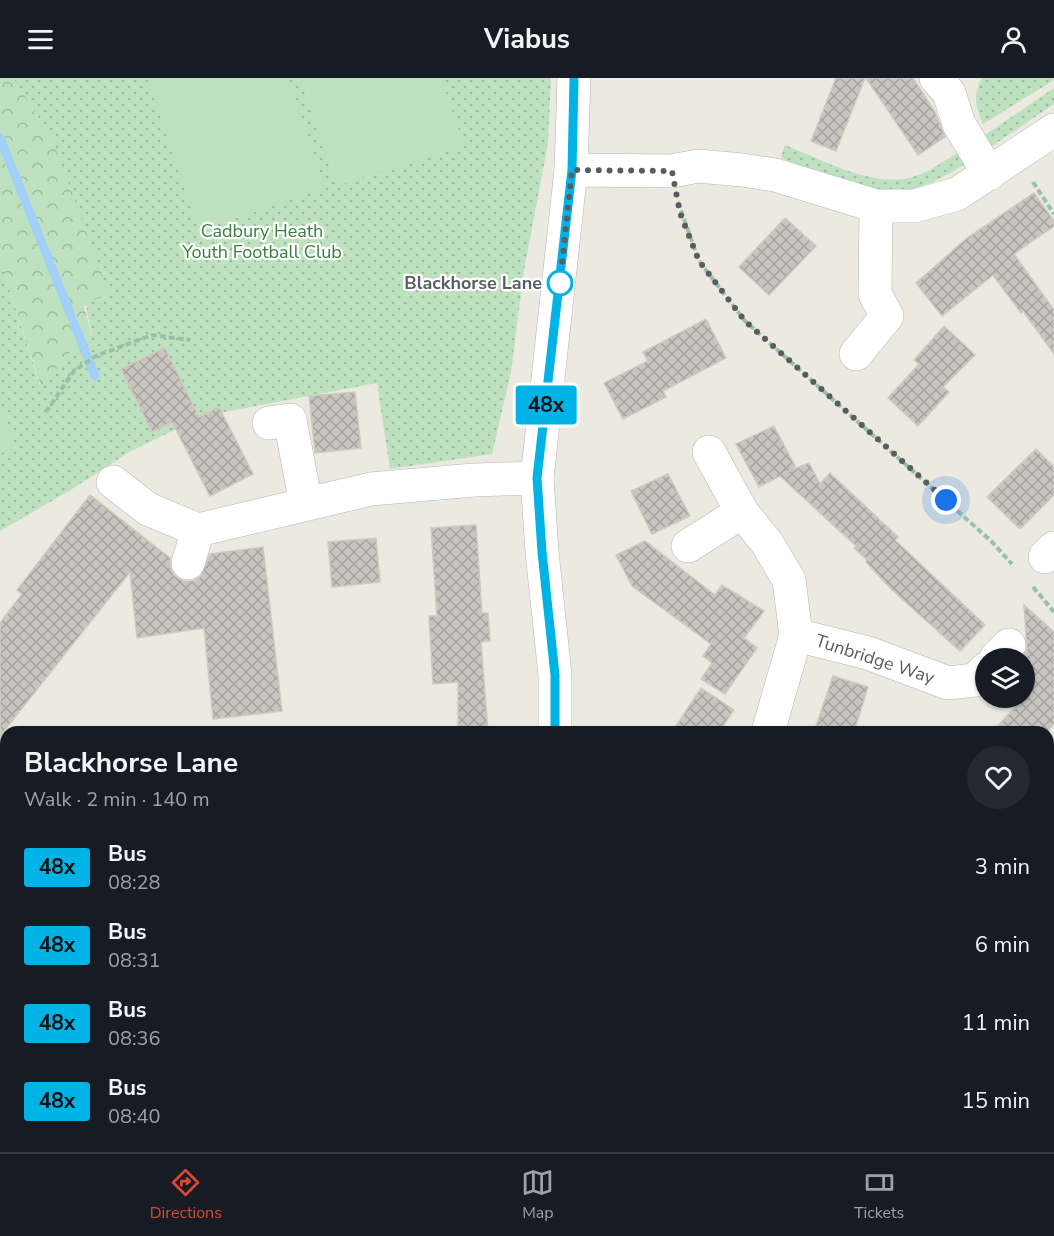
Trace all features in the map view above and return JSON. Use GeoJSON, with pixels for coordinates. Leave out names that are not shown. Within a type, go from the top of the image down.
{"type":"FeatureCollection","features":[{"type":"Feature","properties":{"kind":"street"},"geometry":{"type":"LineString","coordinates":[[555,726],[555,675],[537,478],[572,170],[574,78]]}},
{"type":"Feature","properties":{"kind":"street"},"geometry":{"type":"LineString","coordinates":[[936,78],[949,93],[959,124],[988,174]]}},
{"type":"Feature","properties":{"kind":"street"},"geometry":{"type":"LineString","coordinates":[[572,170],[672,171],[698,166],[775,175],[876,206],[914,206],[957,194],[988,174],[1050,141]]}},
{"type":"Feature","properties":{"kind":"street"},"geometry":{"type":"LineString","coordinates":[[856,354],[887,316],[875,294],[876,206]]}},
{"type":"Feature","properties":{"kind":"street"},"geometry":{"type":"LineString","coordinates":[[269,423],[290,420],[306,504]]}},
{"type":"Feature","properties":{"kind":"street","name":"Tunbridge Way"},"geometry":{"type":"LineString","coordinates":[[710,452],[742,512],[767,543],[789,580],[796,635],[770,726]]}},
{"type":"Feature","properties":{"kind":"street"},"geometry":{"type":"LineString","coordinates":[[113,482],[148,509],[198,530],[371,489],[474,480],[537,478]]}},
{"type":"Feature","properties":{"kind":"street"},"geometry":{"type":"LineString","coordinates":[[688,546],[742,512]]}},
{"type":"Feature","properties":{"kind":"street"},"geometry":{"type":"LineString","coordinates":[[188,562],[198,530]]}},
{"type":"Feature","properties":{"kind":"street","name":"Tunbridge Way"},"geometry":{"type":"LineString","coordinates":[[796,635],[868,653],[948,683],[975,680]]}},
{"type":"Feature","properties":{"kind":"path"},"geometry":{"type":"LineString","coordinates":[[672,171],[680,213],[699,261],[745,321],[991,541],[1015,567]]}},
{"type":"Feature","properties":{"kind":"path"},"geometry":{"type":"LineString","coordinates":[[46,412],[74,370],[96,356],[152,335],[190,340]]}},
{"type":"Feature","properties":{"kind":"path"},"geometry":{"type":"LineString","coordinates":[[1043,563],[1054,612]]}},
{"type":"Feature","properties":{"kind":"green space"},"geometry":{"type":"Polygon","coordinates":[[[0,78],[13,78],[53,140],[108,292],[84,306],[92,336],[78,343],[41,387],[0,260],[0,78]]]}},
{"type":"Feature","properties":{"kind":"green space","name":"Cadbury Heath Youth Football Club"},"geometry":{"type":"Polygon","coordinates":[[[13,78],[551,78],[548,143],[524,270],[511,372],[492,454],[390,469],[377,383],[203,416],[131,451],[69,491],[0,531],[0,260],[40,386],[78,343],[92,336],[53,140],[13,78]]]}},
{"type":"Feature","properties":{"kind":"green space"},"geometry":{"type":"Polygon","coordinates":[[[147,78],[288,78],[325,188],[199,231],[147,78]]]}},
{"type":"Feature","properties":{"kind":"green space"},"geometry":{"type":"Polygon","coordinates":[[[301,78],[441,78],[464,145],[337,186],[301,78]]]}},
{"type":"Feature","properties":{"kind":"green space"},"geometry":{"type":"Polygon","coordinates":[[[982,78],[1052,78],[1054,80],[983,124],[976,101],[977,90],[982,78]]]}},
{"type":"Feature","properties":{"kind":"green space"},"geometry":{"type":"Polygon","coordinates":[[[1054,88],[1054,104],[992,146],[985,135],[1054,88]]]}},
{"type":"Feature","properties":{"kind":"green space"},"geometry":{"type":"Polygon","coordinates":[[[785,145],[843,169],[889,180],[919,175],[962,150],[971,161],[912,190],[872,190],[840,181],[781,158],[785,145]]]}},
{"type":"Feature","properties":{"kind":"green space"},"geometry":{"type":"Polygon","coordinates":[[[0,403],[16,448],[0,454],[0,403]]]}},
{"type":"Feature","properties":{"kind":"building"},"geometry":{"type":"Polygon","coordinates":[[[836,78],[865,78],[836,151],[811,141],[836,78]]]}},
{"type":"Feature","properties":{"kind":"building"},"geometry":{"type":"Polygon","coordinates":[[[866,78],[913,78],[935,112],[945,137],[918,155],[866,78]]]}},
{"type":"Feature","properties":{"kind":"building"},"geometry":{"type":"Polygon","coordinates":[[[1034,193],[1054,221],[1054,226],[1014,254],[1054,310],[1054,354],[993,275],[942,316],[916,283],[967,238],[1034,193]]]}},
{"type":"Feature","properties":{"kind":"building"},"geometry":{"type":"Polygon","coordinates":[[[785,218],[816,246],[769,295],[739,267],[785,218]]]}},
{"type":"Feature","properties":{"kind":"building"},"geometry":{"type":"Polygon","coordinates":[[[706,319],[726,358],[663,391],[666,397],[623,419],[604,383],[648,361],[643,352],[706,319]]]}},
{"type":"Feature","properties":{"kind":"building"},"geometry":{"type":"Polygon","coordinates":[[[944,326],[975,355],[943,387],[949,392],[918,426],[888,398],[919,364],[914,360],[944,326]]]}},
{"type":"Feature","properties":{"kind":"building"},"geometry":{"type":"Polygon","coordinates":[[[165,348],[199,417],[219,407],[253,474],[210,496],[172,422],[152,432],[121,369],[165,348]]]}},
{"type":"Feature","properties":{"kind":"building"},"geometry":{"type":"Polygon","coordinates":[[[355,392],[361,448],[315,453],[309,396],[355,392]]]}},
{"type":"Feature","properties":{"kind":"building"},"geometry":{"type":"Polygon","coordinates":[[[774,426],[796,468],[787,472],[809,463],[820,484],[830,473],[898,537],[895,540],[985,625],[960,651],[891,589],[854,548],[856,546],[780,476],[759,487],[736,444],[774,426]]]}},
{"type":"Feature","properties":{"kind":"building"},"geometry":{"type":"Polygon","coordinates":[[[1036,449],[1054,467],[1054,495],[1020,529],[987,497],[1036,449]]]}},
{"type":"Feature","properties":{"kind":"building"},"geometry":{"type":"Polygon","coordinates":[[[668,474],[690,516],[652,534],[631,491],[668,474]]]}},
{"type":"Feature","properties":{"kind":"building"},"geometry":{"type":"Polygon","coordinates":[[[90,495],[170,558],[170,567],[174,575],[183,581],[193,581],[201,576],[210,554],[263,547],[282,711],[213,719],[204,628],[137,638],[130,572],[8,726],[0,726],[0,623],[22,594],[17,590],[90,495]]]}},
{"type":"Feature","properties":{"kind":"building"},"geometry":{"type":"Polygon","coordinates":[[[476,525],[482,613],[488,613],[490,641],[481,642],[488,726],[458,726],[458,682],[433,684],[429,616],[437,616],[431,528],[476,525]]]}},
{"type":"Feature","properties":{"kind":"building"},"geometry":{"type":"Polygon","coordinates":[[[376,538],[380,582],[332,587],[328,542],[376,538]]]}},
{"type":"Feature","properties":{"kind":"building"},"geometry":{"type":"Polygon","coordinates":[[[645,541],[715,595],[722,585],[764,611],[744,638],[757,648],[725,694],[701,679],[712,663],[703,656],[711,644],[632,586],[616,555],[645,541]]]}},
{"type":"Feature","properties":{"kind":"building"},"geometry":{"type":"Polygon","coordinates":[[[1024,605],[1054,632],[1054,724],[1052,726],[998,726],[1015,708],[1035,708],[1035,648],[1027,648],[1024,605]]]}},
{"type":"Feature","properties":{"kind":"building"},"geometry":{"type":"Polygon","coordinates":[[[833,676],[868,687],[856,726],[816,726],[833,676]]]}},
{"type":"Feature","properties":{"kind":"building"},"geometry":{"type":"Polygon","coordinates":[[[701,688],[734,710],[723,726],[676,726],[701,688]]]}},
{"type":"Feature","properties":{"kind":"waterway"},"geometry":{"type":"LineString","coordinates":[[0,138],[95,376]]}},
{"type":"Feature","properties":{"kind":"bus line","name":"48x"},"geometry":{"type":"LineString","coordinates":[[555,726],[555,675],[537,478],[572,170],[574,78]]}},
{"type":"Feature","properties":{"kind":"place","name":"Blackhorse Lane"},"geometry":{"type":"Point","coordinates":[560,283]}},
{"type":"Feature","properties":{"kind":"route"},"geometry":{"type":"LineString","coordinates":[[560,283],[572,170],[672,171],[680,213],[699,261],[745,321],[946,500]]}}]}
